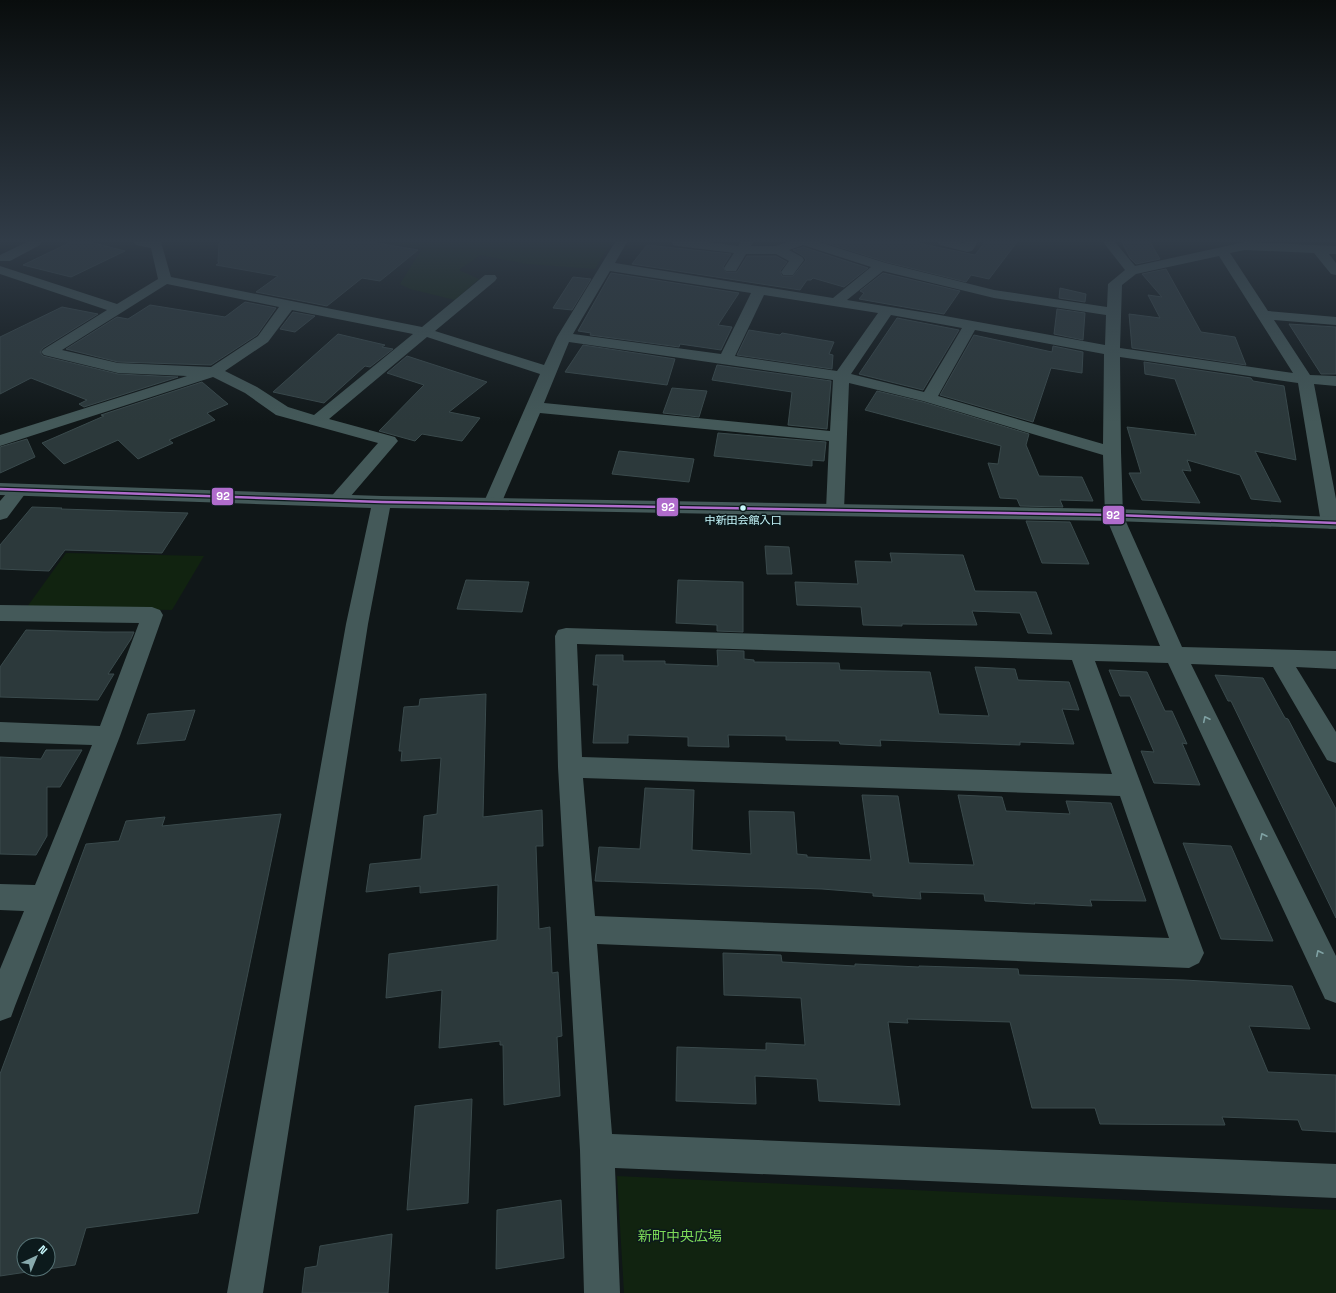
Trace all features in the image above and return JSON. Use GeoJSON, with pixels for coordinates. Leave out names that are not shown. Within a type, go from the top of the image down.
{"type":"FeatureCollection","features":[{"type":"Feature","properties":{"kind":"street"},"geometry":{"type":"LineString","coordinates":[[103,302],[119,309]]}},
{"type":"Feature","properties":{"kind":"street"},"geometry":{"type":"LineString","coordinates":[[130,302],[49,352],[118,368],[214,372],[251,390],[282,411],[389,441],[338,500]]}},
{"type":"Feature","properties":{"kind":"street"},"geometry":{"type":"LineString","coordinates":[[275,302],[425,332],[549,372]]}},
{"type":"Feature","properties":{"kind":"street"},"geometry":{"type":"LineString","coordinates":[[317,422],[461,302]]}},
{"type":"Feature","properties":{"kind":"street"},"geometry":{"type":"LineString","coordinates":[[492,504],[564,337],[585,302]]}},
{"type":"Feature","properties":{"kind":"street"},"geometry":{"type":"LineString","coordinates":[[726,360],[753,302]]}},
{"type":"Feature","properties":{"kind":"street"},"geometry":{"type":"LineString","coordinates":[[838,302],[1112,351],[1305,379],[1336,381]]}},
{"type":"Feature","properties":{"kind":"street"},"geometry":{"type":"LineString","coordinates":[[1050,302],[1114,312]]}},
{"type":"Feature","properties":{"kind":"street"},"geometry":{"type":"LineString","coordinates":[[1114,302],[1112,351],[1112,452],[1114,515],[1176,655],[1336,988]]}},
{"type":"Feature","properties":{"kind":"street"},"geometry":{"type":"LineString","coordinates":[[0,489],[382,502],[1114,515],[1334,523],[1305,379],[1255,302]]}},
{"type":"Feature","properties":{"kind":"street"},"geometry":{"type":"LineString","coordinates":[[0,441],[214,372],[263,339],[288,305]]}},
{"type":"Feature","properties":{"kind":"street"},"geometry":{"type":"LineString","coordinates":[[835,510],[841,376],[887,310]]}},
{"type":"Feature","properties":{"kind":"street"},"geometry":{"type":"LineString","coordinates":[[1263,315],[1336,321]]}},
{"type":"Feature","properties":{"kind":"street"},"geometry":{"type":"LineString","coordinates":[[930,398],[970,326]]}},
{"type":"Feature","properties":{"kind":"street"},"geometry":{"type":"LineString","coordinates":[[564,337],[841,376],[930,398],[1112,452]]}},
{"type":"Feature","properties":{"kind":"street"},"geometry":{"type":"LineString","coordinates":[[534,407],[839,437]]}},
{"type":"Feature","properties":{"kind":"street"},"geometry":{"type":"LineString","coordinates":[[0,514],[19,490]]}},
{"type":"Feature","properties":{"kind":"street"},"geometry":{"type":"LineString","coordinates":[[245,1293],[355,632],[382,502]]}},
{"type":"Feature","properties":{"kind":"street"},"geometry":{"type":"LineString","coordinates":[[0,612],[152,615],[108,736],[0,1006]]}},
{"type":"Feature","properties":{"kind":"street"},"geometry":{"type":"LineString","coordinates":[[602,1293],[597,1150],[570,767],[566,636],[1336,660]]}},
{"type":"Feature","properties":{"kind":"street"},"geometry":{"type":"LineString","coordinates":[[582,929],[1189,954],[1081,653]]}},
{"type":"Feature","properties":{"kind":"street"},"geometry":{"type":"LineString","coordinates":[[1279,658],[1336,753]]}},
{"type":"Feature","properties":{"kind":"street"},"geometry":{"type":"LineString","coordinates":[[0,732],[108,736]]}},
{"type":"Feature","properties":{"kind":"street"},"geometry":{"type":"LineString","coordinates":[[570,767],[1129,785]]}},
{"type":"Feature","properties":{"kind":"street"},"geometry":{"type":"LineString","coordinates":[[0,897],[43,899]]}},
{"type":"Feature","properties":{"kind":"street"},"geometry":{"type":"LineString","coordinates":[[597,1150],[1336,1182]]}},
{"type":"Feature","properties":{"kind":"green space"},"geometry":{"type":"Polygon","coordinates":[[[66,553],[204,556],[172,610],[27,607],[66,553]]]}},
{"type":"Feature","properties":{"kind":"green space","name":"新町中央広場"},"geometry":{"type":"Polygon","coordinates":[[[617,1176],[1336,1210],[1336,1293],[624,1293],[617,1176]]]}},
{"type":"Feature","properties":{"kind":"building"},"geometry":{"type":"Polygon","coordinates":[[[245,302],[276,308],[257,335],[211,365],[118,362],[66,349],[117,317],[128,319],[150,305],[225,317],[245,302]]]}},
{"type":"Feature","properties":{"kind":"building"},"geometry":{"type":"Polygon","coordinates":[[[308,302],[332,302],[327,306],[308,302]]]}},
{"type":"Feature","properties":{"kind":"building"},"geometry":{"type":"Polygon","coordinates":[[[557,302],[577,302],[572,310],[553,308],[557,302]]]}},
{"type":"Feature","properties":{"kind":"building"},"geometry":{"type":"Polygon","coordinates":[[[594,302],[733,302],[718,325],[732,327],[721,350],[680,344],[679,347],[590,335],[591,333],[578,331],[594,302]]]}},
{"type":"Feature","properties":{"kind":"building"},"geometry":{"type":"Polygon","coordinates":[[[878,302],[952,302],[944,314],[878,302]]]}},
{"type":"Feature","properties":{"kind":"building"},"geometry":{"type":"Polygon","coordinates":[[[1152,302],[1185,302],[1201,332],[1235,337],[1246,365],[1132,348],[1129,314],[1160,318],[1152,302]]]}},
{"type":"Feature","properties":{"kind":"building"},"geometry":{"type":"Polygon","coordinates":[[[62,307],[98,314],[43,348],[40,352],[43,356],[118,374],[178,377],[84,407],[79,404],[87,400],[31,378],[0,394],[0,337],[62,307]]]}},
{"type":"Feature","properties":{"kind":"building"},"geometry":{"type":"Polygon","coordinates":[[[1057,309],[1085,313],[1083,340],[1054,334],[1057,309]]]}},
{"type":"Feature","properties":{"kind":"building"},"geometry":{"type":"Polygon","coordinates":[[[293,312],[315,316],[295,332],[280,329],[293,312]]]}},
{"type":"Feature","properties":{"kind":"building"},"geometry":{"type":"Polygon","coordinates":[[[897,318],[959,330],[923,390],[859,374],[897,318]]]}},
{"type":"Feature","properties":{"kind":"building"},"geometry":{"type":"Polygon","coordinates":[[[1289,324],[1336,327],[1336,374],[1321,374],[1289,324]]]}},
{"type":"Feature","properties":{"kind":"building"},"geometry":{"type":"Polygon","coordinates":[[[749,330],[780,335],[782,333],[834,342],[829,354],[833,355],[832,369],[737,355],[749,330]]]}},
{"type":"Feature","properties":{"kind":"building"},"geometry":{"type":"Polygon","coordinates":[[[338,334],[385,345],[382,347],[393,349],[370,367],[365,366],[324,403],[273,392],[338,334]]]}},
{"type":"Feature","properties":{"kind":"building"},"geometry":{"type":"Polygon","coordinates":[[[974,335],[1052,352],[1053,346],[1083,352],[1082,373],[1051,368],[1033,422],[940,395],[974,335]]]}},
{"type":"Feature","properties":{"kind":"building"},"geometry":{"type":"Polygon","coordinates":[[[583,345],[675,359],[667,385],[565,372],[583,345]]]}},
{"type":"Feature","properties":{"kind":"building"},"geometry":{"type":"Polygon","coordinates":[[[407,356],[487,382],[449,412],[480,418],[462,441],[422,434],[415,441],[379,431],[424,385],[387,373],[407,356]]]}},
{"type":"Feature","properties":{"kind":"building"},"geometry":{"type":"Polygon","coordinates":[[[1144,362],[1251,378],[1253,381],[1284,386],[1296,460],[1255,451],[1281,502],[1251,499],[1240,475],[1187,460],[1191,471],[1182,470],[1200,503],[1142,500],[1129,473],[1141,473],[1127,427],[1196,435],[1175,379],[1145,374],[1144,362]]]}},
{"type":"Feature","properties":{"kind":"building"},"geometry":{"type":"Polygon","coordinates":[[[717,365],[831,381],[827,429],[788,425],[792,392],[712,380],[717,365]]]}},
{"type":"Feature","properties":{"kind":"building"},"geometry":{"type":"Polygon","coordinates":[[[202,382],[228,404],[207,413],[215,420],[169,440],[173,443],[138,459],[118,440],[64,464],[42,443],[104,416],[101,415],[202,382]]]}},
{"type":"Feature","properties":{"kind":"building"},"geometry":{"type":"Polygon","coordinates":[[[672,388],[707,391],[699,417],[663,413],[672,388]]]}},
{"type":"Feature","properties":{"kind":"building"},"geometry":{"type":"Polygon","coordinates":[[[877,391],[923,402],[1029,434],[1026,445],[1039,476],[1082,477],[1093,501],[1060,500],[1063,507],[1020,506],[1017,499],[1000,498],[988,463],[998,464],[1001,446],[865,410],[877,391]]]}},
{"type":"Feature","properties":{"kind":"building"},"geometry":{"type":"Polygon","coordinates":[[[718,433],[826,442],[824,461],[812,460],[812,466],[714,456],[718,433]]]}},
{"type":"Feature","properties":{"kind":"building"},"geometry":{"type":"Polygon","coordinates":[[[27,439],[35,457],[0,473],[0,447],[27,439]]]}},
{"type":"Feature","properties":{"kind":"building"},"geometry":{"type":"Polygon","coordinates":[[[619,451],[694,459],[689,482],[612,474],[619,451]]]}},
{"type":"Feature","properties":{"kind":"building"},"geometry":{"type":"Polygon","coordinates":[[[32,507],[188,513],[162,553],[65,550],[49,571],[0,569],[0,545],[32,507]]]}},
{"type":"Feature","properties":{"kind":"building"},"geometry":{"type":"Polygon","coordinates":[[[1026,521],[1070,522],[1089,564],[1042,563],[1026,521]]]}},
{"type":"Feature","properties":{"kind":"building"},"geometry":{"type":"Polygon","coordinates":[[[765,546],[789,547],[792,574],[767,574],[765,546]]]}},
{"type":"Feature","properties":{"kind":"building"},"geometry":{"type":"Polygon","coordinates":[[[890,553],[963,555],[975,591],[1036,592],[1052,634],[1028,633],[1020,613],[972,611],[977,625],[863,625],[861,607],[797,605],[795,582],[858,584],[855,561],[892,562],[890,553]]]}},
{"type":"Feature","properties":{"kind":"building"},"geometry":{"type":"Polygon","coordinates":[[[466,580],[529,582],[522,612],[457,609],[466,580]]]}},
{"type":"Feature","properties":{"kind":"building"},"geometry":{"type":"Polygon","coordinates":[[[678,580],[743,582],[743,632],[717,631],[717,625],[676,623],[678,580]]]}},
{"type":"Feature","properties":{"kind":"building"},"geometry":{"type":"Polygon","coordinates":[[[26,630],[134,632],[108,674],[114,674],[98,700],[0,697],[0,667],[26,630]]]}},
{"type":"Feature","properties":{"kind":"building"},"geometry":{"type":"Polygon","coordinates":[[[717,650],[744,651],[744,659],[754,660],[754,662],[839,663],[840,670],[930,672],[939,714],[989,716],[975,667],[1015,669],[1018,680],[1069,682],[1079,710],[1062,709],[1074,744],[1020,742],[1020,745],[880,740],[881,746],[840,744],[839,741],[786,740],[786,736],[728,735],[729,747],[688,746],[688,737],[628,735],[628,743],[593,743],[598,685],[593,685],[596,655],[623,655],[623,661],[665,661],[665,664],[718,666],[717,650]]]}},
{"type":"Feature","properties":{"kind":"building"},"geometry":{"type":"Polygon","coordinates":[[[1109,670],[1147,672],[1165,711],[1172,711],[1187,744],[1182,743],[1200,785],[1154,783],[1141,751],[1154,752],[1130,696],[1120,696],[1109,670]]]}},
{"type":"Feature","properties":{"kind":"building"},"geometry":{"type":"Polygon","coordinates":[[[1215,675],[1263,678],[1285,718],[1288,719],[1336,809],[1336,918],[1231,701],[1228,701],[1215,675]]]}},
{"type":"Feature","properties":{"kind":"building"},"geometry":{"type":"Polygon","coordinates":[[[486,694],[483,817],[542,810],[543,846],[536,846],[539,929],[550,927],[552,973],[558,972],[562,1036],[557,1037],[560,1096],[504,1105],[503,1045],[500,1045],[500,1041],[439,1048],[442,990],[386,998],[389,954],[497,940],[498,885],[420,893],[420,886],[366,892],[370,864],[421,859],[424,816],[437,814],[441,758],[401,761],[402,751],[399,751],[404,707],[419,706],[420,699],[486,694]]]}},
{"type":"Feature","properties":{"kind":"building"},"geometry":{"type":"Polygon","coordinates":[[[195,710],[185,740],[137,744],[148,714],[195,710]]]}},
{"type":"Feature","properties":{"kind":"building"},"geometry":{"type":"Polygon","coordinates":[[[46,750],[82,750],[60,787],[47,787],[47,836],[36,855],[0,854],[0,757],[41,759],[46,750]]]}},
{"type":"Feature","properties":{"kind":"building"},"geometry":{"type":"Polygon","coordinates":[[[645,788],[694,790],[692,850],[751,854],[749,811],[794,812],[797,854],[807,855],[807,857],[871,860],[862,795],[898,796],[909,863],[974,865],[958,795],[1002,797],[1006,811],[1070,814],[1066,801],[1111,803],[1146,901],[1090,900],[1092,906],[1034,903],[1035,904],[985,901],[984,894],[920,892],[921,899],[873,896],[873,893],[822,889],[595,881],[599,847],[640,849],[645,788]]]}},
{"type":"Feature","properties":{"kind":"building"},"geometry":{"type":"Polygon","coordinates":[[[281,814],[198,1213],[86,1228],[75,1265],[56,1268],[56,1237],[16,1237],[16,1274],[0,1276],[0,1074],[86,844],[119,841],[126,821],[165,817],[162,826],[281,814]]]}},
{"type":"Feature","properties":{"kind":"building"},"geometry":{"type":"Polygon","coordinates":[[[1183,843],[1231,846],[1273,941],[1221,939],[1183,843]]]}},
{"type":"Feature","properties":{"kind":"building"},"geometry":{"type":"Polygon","coordinates":[[[723,953],[781,955],[782,962],[855,966],[855,964],[1018,969],[1019,975],[1184,980],[1292,986],[1310,1029],[1249,1026],[1268,1072],[1336,1075],[1336,1132],[1302,1130],[1298,1120],[1222,1117],[1225,1125],[1100,1124],[1095,1108],[1032,1108],[1010,1022],[907,1019],[908,1023],[888,1022],[900,1105],[819,1101],[817,1079],[755,1076],[756,1104],[676,1101],[677,1047],[766,1050],[766,1043],[805,1045],[801,998],[724,995],[723,953]]]}},
{"type":"Feature","properties":{"kind":"building"},"geometry":{"type":"Polygon","coordinates":[[[472,1099],[468,1203],[407,1210],[415,1106],[472,1099]]]}},
{"type":"Feature","properties":{"kind":"building"},"geometry":{"type":"Polygon","coordinates":[[[561,1200],[564,1258],[496,1269],[497,1210],[561,1200]]]}},
{"type":"Feature","properties":{"kind":"building"},"geometry":{"type":"Polygon","coordinates":[[[392,1234],[388,1293],[302,1293],[305,1268],[317,1266],[320,1246],[392,1234]]]}},
{"type":"Feature","properties":{"kind":"transit line","name":"92"},"geometry":{"type":"LineString","coordinates":[[0,489],[382,502],[1114,515],[1336,523]]}},
{"type":"Feature","properties":{"kind":"place","name":"中新田会館入口"},"geometry":{"type":"Point","coordinates":[743,508]}}]}
